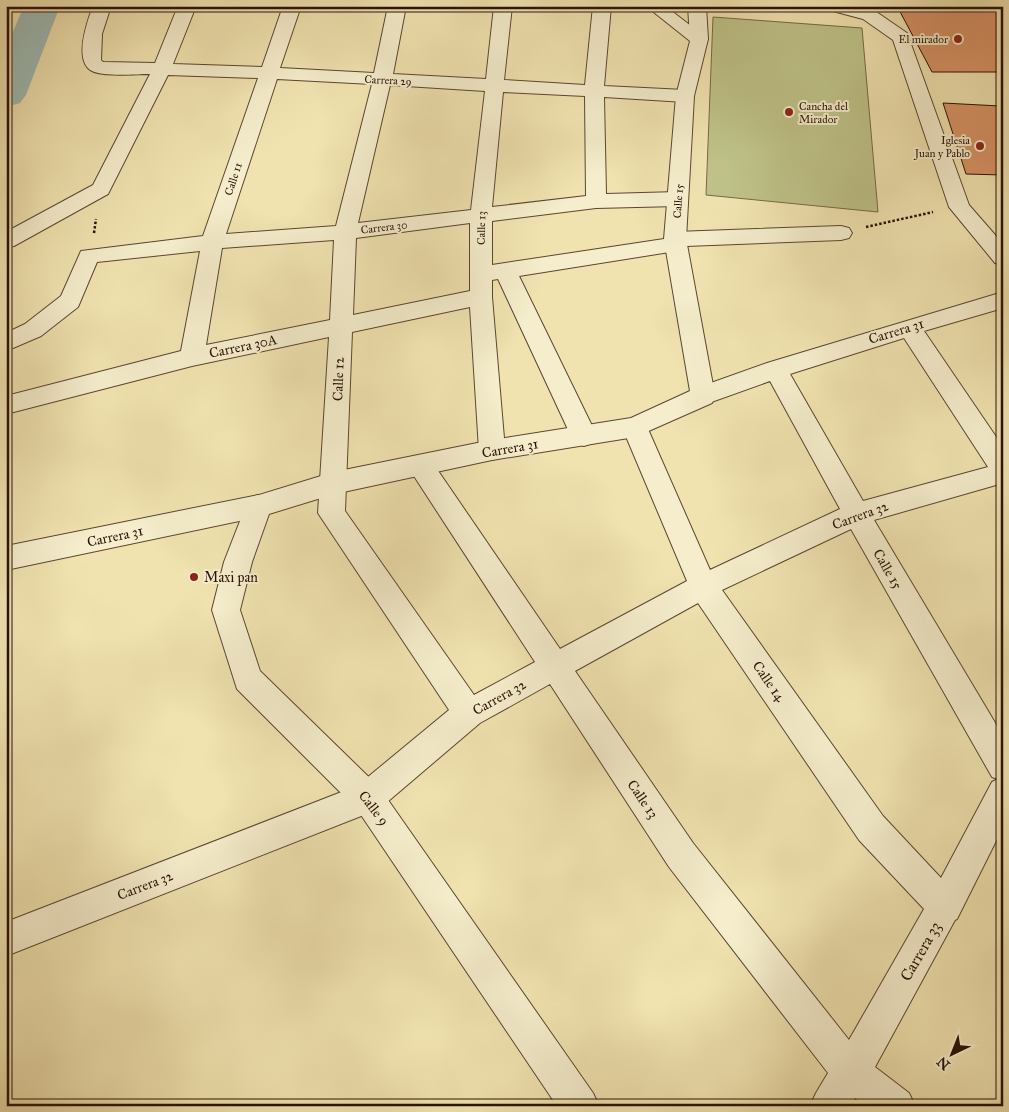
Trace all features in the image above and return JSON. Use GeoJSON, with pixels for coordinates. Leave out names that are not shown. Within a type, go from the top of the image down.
{"type":"FeatureCollection","features":[{"type":"Feature","properties":{"kind":"street","name":"Carrera 29"},"geometry":{"type":"LineString","coordinates":[[102,6],[98,15],[91,53],[92,62],[99,67],[268,73],[685,96]]}},
{"type":"Feature","properties":{"kind":"street"},"geometry":{"type":"LineString","coordinates":[[6,241],[101,189],[161,70],[186,6]]}},
{"type":"Feature","properties":{"kind":"street","name":"Calle 11"},"geometry":{"type":"LineString","coordinates":[[192,357],[212,242],[292,6]]}},
{"type":"Feature","properties":{"kind":"street","name":"Calle 12"},"geometry":{"type":"LineString","coordinates":[[397,6],[382,80],[345,232],[334,483],[330,513],[469,714]]}},
{"type":"Feature","properties":{"kind":"street","name":"Calle 13"},"geometry":{"type":"LineString","coordinates":[[492,450],[481,297],[481,214],[493,85],[503,6]]}},
{"type":"Feature","properties":{"kind":"street"},"geometry":{"type":"LineString","coordinates":[[596,201],[594,91],[602,6]]}},
{"type":"Feature","properties":{"kind":"street"},"geometry":{"type":"LineString","coordinates":[[654,6],[699,39]]}},
{"type":"Feature","properties":{"kind":"street","name":"Calle 15"},"geometry":{"type":"LineString","coordinates":[[697,6],[699,39],[685,96],[676,241],[703,396]]}},
{"type":"Feature","properties":{"kind":"street"},"geometry":{"type":"LineString","coordinates":[[835,6],[869,15],[901,37],[958,206],[1003,258]]}},
{"type":"Feature","properties":{"kind":"street","name":"Carrera 30"},"geometry":{"type":"LineString","coordinates":[[6,343],[33,330],[70,301],[89,256],[212,242],[345,232],[596,201],[678,199]]}},
{"type":"Feature","properties":{"kind":"street"},"geometry":{"type":"LineString","coordinates":[[482,273],[505,271],[676,241],[841,233]]}},
{"type":"Feature","properties":{"kind":"street"},"geometry":{"type":"LineString","coordinates":[[505,271],[584,436]]}},
{"type":"Feature","properties":{"kind":"street","name":"Carrera 30A"},"geometry":{"type":"LineString","coordinates":[[6,405],[192,357],[481,297]]}},
{"type":"Feature","properties":{"kind":"street","name":"Carrera 31"},"geometry":{"type":"LineString","coordinates":[[6,558],[258,506],[334,483],[492,450],[636,427],[703,396],[775,369],[909,326],[1003,300]]}},
{"type":"Feature","properties":{"kind":"street"},"geometry":{"type":"LineString","coordinates":[[909,326],[1003,468]]}},
{"type":"Feature","properties":{"kind":"street","name":"Calle 15"},"geometry":{"type":"LineString","coordinates":[[775,369],[856,514],[1003,766]]}},
{"type":"Feature","properties":{"kind":"street","name":"Calle 14"},"geometry":{"type":"LineString","coordinates":[[636,427],[703,586],[871,828],[945,907]]}},
{"type":"Feature","properties":{"kind":"street","name":"Calle 13"},"geometry":{"type":"LineString","coordinates":[[421,466],[680,855],[851,1072],[896,1106]]}},
{"type":"Feature","properties":{"kind":"street","name":"Carrera 32"},"geometry":{"type":"LineString","coordinates":[[6,939],[368,798],[469,714],[703,586],[856,514],[1003,473]]}},
{"type":"Feature","properties":{"kind":"street","name":"Calle 9"},"geometry":{"type":"LineString","coordinates":[[258,506],[238,562],[226,610],[248,679],[368,798],[580,1106]]}},
{"type":"Feature","properties":{"kind":"street","name":"Carrera 33"},"geometry":{"type":"LineString","coordinates":[[829,1106],[851,1072],[945,907],[1001,803]]}},
{"type":"Feature","properties":{"kind":"path"},"geometry":{"type":"LineString","coordinates":[[841,233],[958,206]]}},
{"type":"Feature","properties":{"kind":"green space","name":"Cancha del Mirador"},"geometry":{"type":"Polygon","coordinates":[[[713,17],[862,28],[878,212],[706,195],[713,17]]]}},
{"type":"Feature","properties":{"kind":"building","name":"El mirador"},"geometry":{"type":"Polygon","coordinates":[[[897,6],[1003,6],[1003,72],[932,72],[897,6]]]}},
{"type":"Feature","properties":{"kind":"building","name":"Iglesia Juan y Pablo"},"geometry":{"type":"Polygon","coordinates":[[[943,103],[1000,106],[1003,118],[1003,175],[966,174],[943,103]]]}},
{"type":"Feature","properties":{"kind":"waterway"},"geometry":{"type":"LineString","coordinates":[[6,95],[42,6]]}},
{"type":"Feature","properties":{"kind":"place","name":"El mirador"},"geometry":{"type":"Point","coordinates":[958,39]}},
{"type":"Feature","properties":{"kind":"place","name":"Cancha del Mirador"},"geometry":{"type":"Point","coordinates":[789,112]}},
{"type":"Feature","properties":{"kind":"place","name":"Iglesia Juan y Pablo"},"geometry":{"type":"Point","coordinates":[980,146]}},
{"type":"Feature","properties":{"kind":"place","name":"Maxi pan"},"geometry":{"type":"Point","coordinates":[194,577]}}]}
